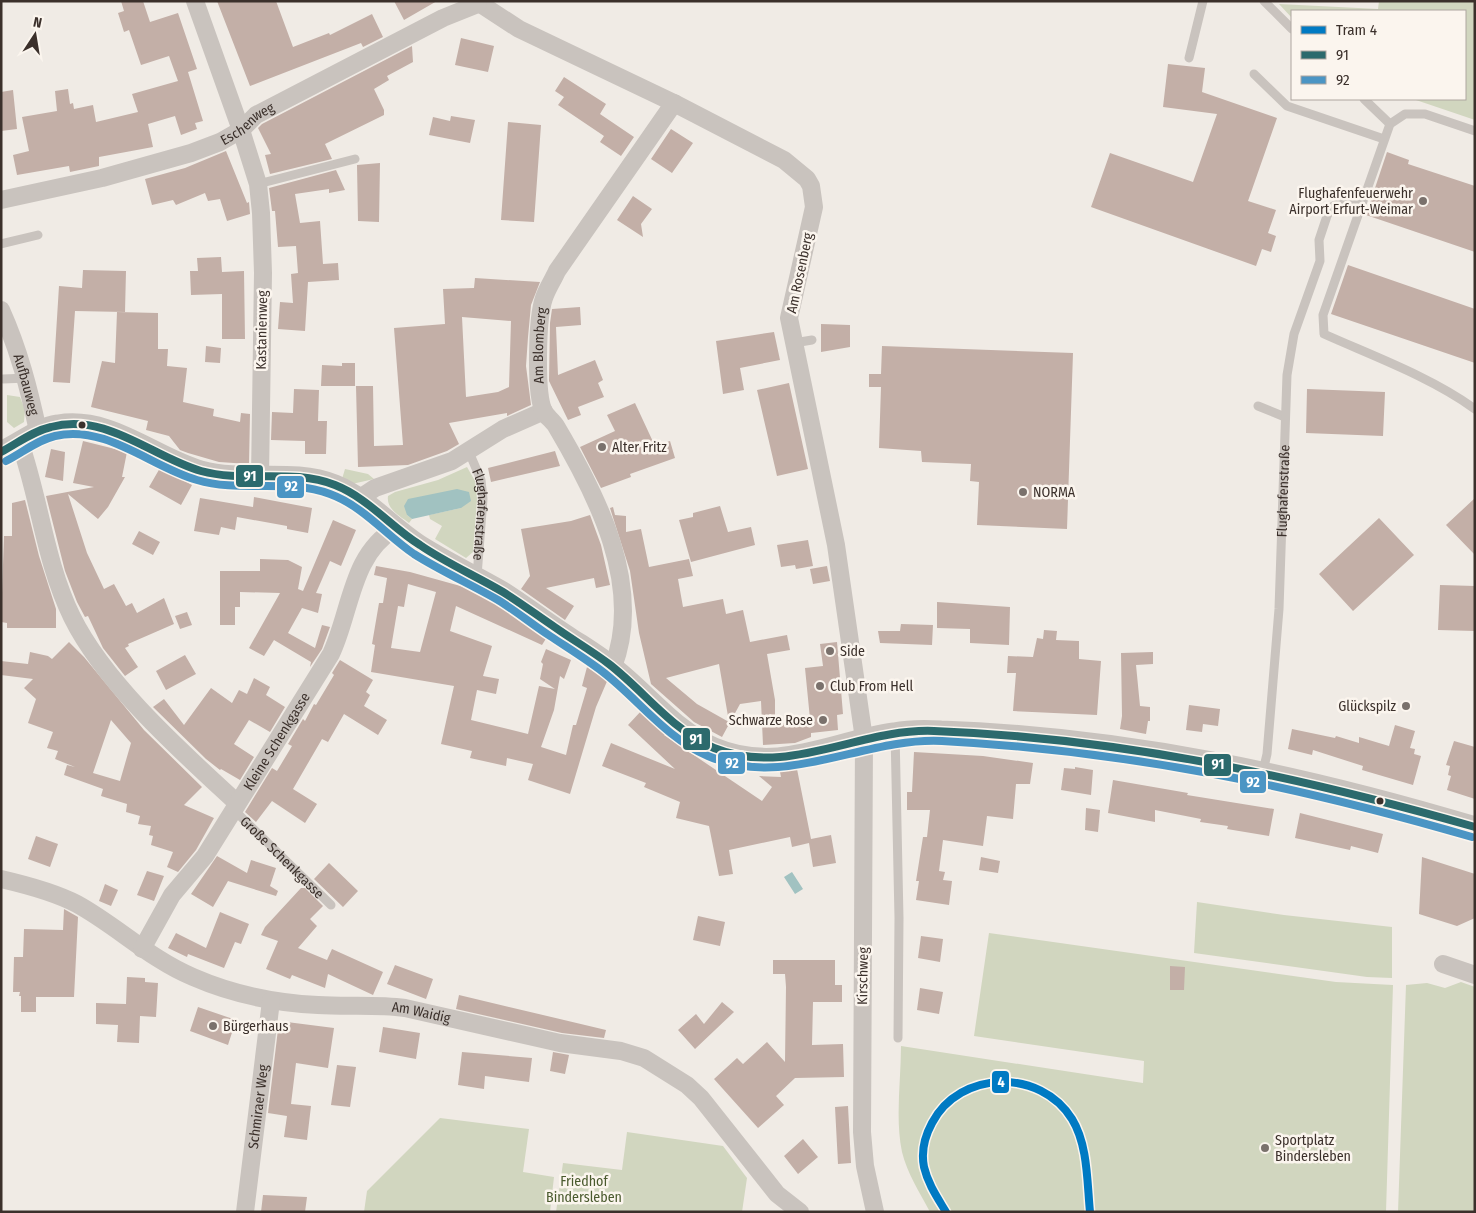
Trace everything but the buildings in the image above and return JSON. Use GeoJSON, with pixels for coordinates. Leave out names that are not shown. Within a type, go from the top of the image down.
{"type":"FeatureCollection","features":[{"type":"Feature","properties":{"kind":"street","name":"Kastanienweg"},"geometry":{"type":"LineString","coordinates":[[195,1],[241,130],[258,184],[263,273],[260,477]]}},
{"type":"Feature","properties":{"kind":"street","name":"Eschenweg"},"geometry":{"type":"LineString","coordinates":[[1,200],[102,178],[220,142],[241,130],[256,115],[477,2]]}},
{"type":"Feature","properties":{"kind":"street","name":"Am Rosenberg"},"geometry":{"type":"LineString","coordinates":[[477,2],[519,29],[674,103],[784,160],[809,183],[814,207],[789,318],[836,545],[864,739]]}},
{"type":"Feature","properties":{"kind":"street","name":"Am Blomberg"},"geometry":{"type":"LineString","coordinates":[[613,666],[620,648],[623,606],[612,546],[600,511],[583,476],[555,424],[544,411],[539,390],[539,338],[543,299],[557,270],[674,103]]}},
{"type":"Feature","properties":{"kind":"street","name":"Aufbauweg"},"geometry":{"type":"LineString","coordinates":[[1,310],[17,344],[27,378],[38,431]]}},
{"type":"Feature","properties":{"kind":"street","name":"Flughafenstraße"},"geometry":{"type":"LineString","coordinates":[[360,498],[375,488],[429,471],[469,452],[503,429],[544,411]]}},
{"type":"Feature","properties":{"kind":"street","name":"Flughafenstraße"},"geometry":{"type":"LineString","coordinates":[[10,448],[38,431],[56,425],[82,424],[145,445],[196,470],[221,476],[302,476],[331,484],[360,498],[396,529],[504,593],[613,666],[694,738],[715,749],[740,756],[790,758],[895,732],[935,730],[1050,739],[1156,752],[1263,771],[1369,796],[1475,827]]}},
{"type":"Feature","properties":{"kind":"street","name":"Große Schenkgasse"},"geometry":{"type":"LineString","coordinates":[[10,448],[72,617],[96,654],[137,705],[235,806]]}},
{"type":"Feature","properties":{"kind":"street","name":"Kleine Schenkgasse"},"geometry":{"type":"LineString","coordinates":[[142,949],[172,895],[205,856],[332,654],[341,634],[355,579],[361,565],[388,533],[396,529]]}},
{"type":"Feature","properties":{"kind":"street","name":"Kirschweg"},"geometry":{"type":"LineString","coordinates":[[864,739],[862,1132],[865,1166],[875,1212]]}},
{"type":"Feature","properties":{"kind":"street","name":"Am Waidig"},"geometry":{"type":"LineString","coordinates":[[1,879],[47,891],[76,904],[164,964],[194,978],[230,991],[271,1001],[317,1005],[382,1005],[405,1008],[560,1043],[621,1051],[644,1058],[687,1085],[701,1098],[777,1194],[800,1212]]}},
{"type":"Feature","properties":{"kind":"street"},"geometry":{"type":"LineString","coordinates":[[1443,964],[1475,975]]}},
{"type":"Feature","properties":{"kind":"street","name":"Schmiraer Weg"},"geometry":{"type":"LineString","coordinates":[[245,1212],[271,1001]]}},
{"type":"Feature","properties":{"kind":"lane"},"geometry":{"type":"LineString","coordinates":[[1188,58],[1203,1]]}},
{"type":"Feature","properties":{"kind":"lane"},"geometry":{"type":"LineString","coordinates":[[1264,1],[1291,28]]}},
{"type":"Feature","properties":{"kind":"lane"},"geometry":{"type":"LineString","coordinates":[[1254,74],[1288,106],[1384,139]]}},
{"type":"Feature","properties":{"kind":"lane"},"geometry":{"type":"LineString","coordinates":[[1365,100],[1390,124]]}},
{"type":"Feature","properties":{"kind":"lane"},"geometry":{"type":"LineString","coordinates":[[1475,131],[1425,114],[1404,114],[1390,124],[1323,315],[1324,334],[1394,365],[1475,409]]}},
{"type":"Feature","properties":{"kind":"lane"},"geometry":{"type":"LineString","coordinates":[[258,184],[355,159]]}},
{"type":"Feature","properties":{"kind":"lane","name":"Flughafenstraße"},"geometry":{"type":"LineString","coordinates":[[1263,771],[1267,754],[1279,609],[1287,375],[1294,334],[1320,261],[1319,240],[1327,216],[1333,206],[1346,200],[1362,204]]}},
{"type":"Feature","properties":{"kind":"lane"},"geometry":{"type":"LineString","coordinates":[[1,244],[38,235]]}},
{"type":"Feature","properties":{"kind":"lane"},"geometry":{"type":"LineString","coordinates":[[794,343],[812,340]]}},
{"type":"Feature","properties":{"kind":"lane"},"geometry":{"type":"LineString","coordinates":[[3,379],[27,378]]}},
{"type":"Feature","properties":{"kind":"lane"},"geometry":{"type":"LineString","coordinates":[[1258,406],[1285,417]]}},
{"type":"Feature","properties":{"kind":"lane","name":"Flughafenstraße"},"geometry":{"type":"LineString","coordinates":[[469,452],[481,480],[483,499],[477,578]]}},
{"type":"Feature","properties":{"kind":"lane"},"geometry":{"type":"LineString","coordinates":[[895,732],[899,918],[898,1038]]}},
{"type":"Feature","properties":{"kind":"lane","name":"Große Schenkgasse"},"geometry":{"type":"LineString","coordinates":[[235,806],[332,904]]}},
{"type":"Feature","properties":{"kind":"green space"},"geometry":{"type":"Polygon","coordinates":[[[1379,1],[1475,1],[1475,120],[1416,100],[1466,100],[1466,10],[1291,10],[1291,17],[1279,4],[1378,9],[1379,1]]]}},
{"type":"Feature","properties":{"kind":"green space"},"geometry":{"type":"Polygon","coordinates":[[[7,395],[20,397],[25,410],[24,422],[14,428],[7,422],[7,395]]]}},
{"type":"Feature","properties":{"kind":"green space"},"geometry":{"type":"Polygon","coordinates":[[[467,467],[475,481],[477,499],[473,552],[466,558],[435,539],[442,526],[430,519],[429,515],[461,508],[407,515],[412,519],[409,523],[391,508],[388,496],[395,492],[438,480],[467,467]]]}},
{"type":"Feature","properties":{"kind":"green space"},"geometry":{"type":"Polygon","coordinates":[[[345,469],[368,474],[374,479],[352,484],[342,479],[345,469]]]}},
{"type":"Feature","properties":{"kind":"green space"},"geometry":{"type":"Polygon","coordinates":[[[1197,902],[1284,915],[1392,927],[1392,978],[1367,977],[1194,953],[1197,902]]]}},
{"type":"Feature","properties":{"kind":"green space"},"geometry":{"type":"Polygon","coordinates":[[[989,933],[1336,982],[1393,985],[1386,1212],[930,1212],[910,1175],[902,1152],[899,1126],[901,1046],[1143,1083],[1144,1061],[974,1036],[989,933]]]}},
{"type":"Feature","properties":{"kind":"green space"},"geometry":{"type":"Polygon","coordinates":[[[1461,982],[1475,987],[1475,1212],[1398,1212],[1406,985],[1427,983],[1445,988],[1461,982]]]}},
{"type":"Feature","properties":{"kind":"green space"},"geometry":{"type":"Polygon","coordinates":[[[440,1118],[529,1129],[523,1172],[554,1177],[550,1212],[364,1212],[367,1191],[440,1118]]]}},
{"type":"Feature","properties":{"kind":"green space","name":"Friedhof Bindersleben"},"geometry":{"type":"Polygon","coordinates":[[[627,1132],[723,1146],[747,1178],[742,1212],[556,1212],[563,1163],[622,1170],[627,1132]]]}},
{"type":"Feature","properties":{"kind":"water"},"geometry":{"type":"Polygon","coordinates":[[[457,489],[469,492],[471,501],[461,508],[412,519],[407,515],[404,506],[408,499],[457,489]]]}},
{"type":"Feature","properties":{"kind":"water"},"geometry":{"type":"Polygon","coordinates":[[[792,872],[803,889],[795,894],[784,877],[792,872]]]}},
{"type":"Feature","properties":{"kind":"tram line","name":"4"},"geometry":{"type":"LineString","coordinates":[[946,1212],[930,1185],[923,1161],[923,1150],[932,1123],[945,1106],[961,1093],[980,1085],[1001,1082],[1021,1084],[1041,1091],[1058,1102],[1072,1119],[1084,1152],[1090,1212]]}},
{"type":"Feature","properties":{"kind":"transit line","name":"91"},"geometry":{"type":"LineString","coordinates":[[1,452],[44,429],[71,424],[91,426],[110,431],[201,471],[234,476],[302,477],[335,485],[358,497],[409,538],[430,552],[503,592],[603,659],[685,732],[714,748],[742,756],[769,758],[796,755],[906,732],[934,731],[1003,735],[1072,742],[1207,762],[1341,791],[1475,827]]}},
{"type":"Feature","properties":{"kind":"transit line","name":"92"},"geometry":{"type":"LineString","coordinates":[[6,461],[48,438],[74,434],[110,441],[180,474],[213,484],[298,487],[330,494],[364,513],[414,554],[498,600],[603,672],[679,739],[708,756],[737,765],[766,767],[795,765],[883,746],[912,742],[942,741],[1011,746],[1078,753],[1210,773],[1340,801],[1472,837]]}},
{"type":"Feature","properties":{"kind":"place","name":"Flughafenfeuerwehr Airport Erfurt-Weimar"},"geometry":{"type":"Point","coordinates":[1423,201]}},
{"type":"Feature","properties":{"kind":"place","name":"Alter Fritz"},"geometry":{"type":"Point","coordinates":[602,447]}},
{"type":"Feature","properties":{"kind":"place","name":"NORMA"},"geometry":{"type":"Point","coordinates":[1023,492]}},
{"type":"Feature","properties":{"kind":"place","name":"Side"},"geometry":{"type":"Point","coordinates":[830,651]}},
{"type":"Feature","properties":{"kind":"place","name":"Club From Hell"},"geometry":{"type":"Point","coordinates":[820,686]}},
{"type":"Feature","properties":{"kind":"place","name":"Glückspilz"},"geometry":{"type":"Point","coordinates":[1406,706]}},
{"type":"Feature","properties":{"kind":"place","name":"Schwarze Rose"},"geometry":{"type":"Point","coordinates":[823,720]}},
{"type":"Feature","properties":{"kind":"place","name":"Bürgerhaus"},"geometry":{"type":"Point","coordinates":[213,1026]}},
{"type":"Feature","properties":{"kind":"place","name":"Sportplatz Bindersleben"},"geometry":{"type":"Point","coordinates":[1265,1148]}}]}
